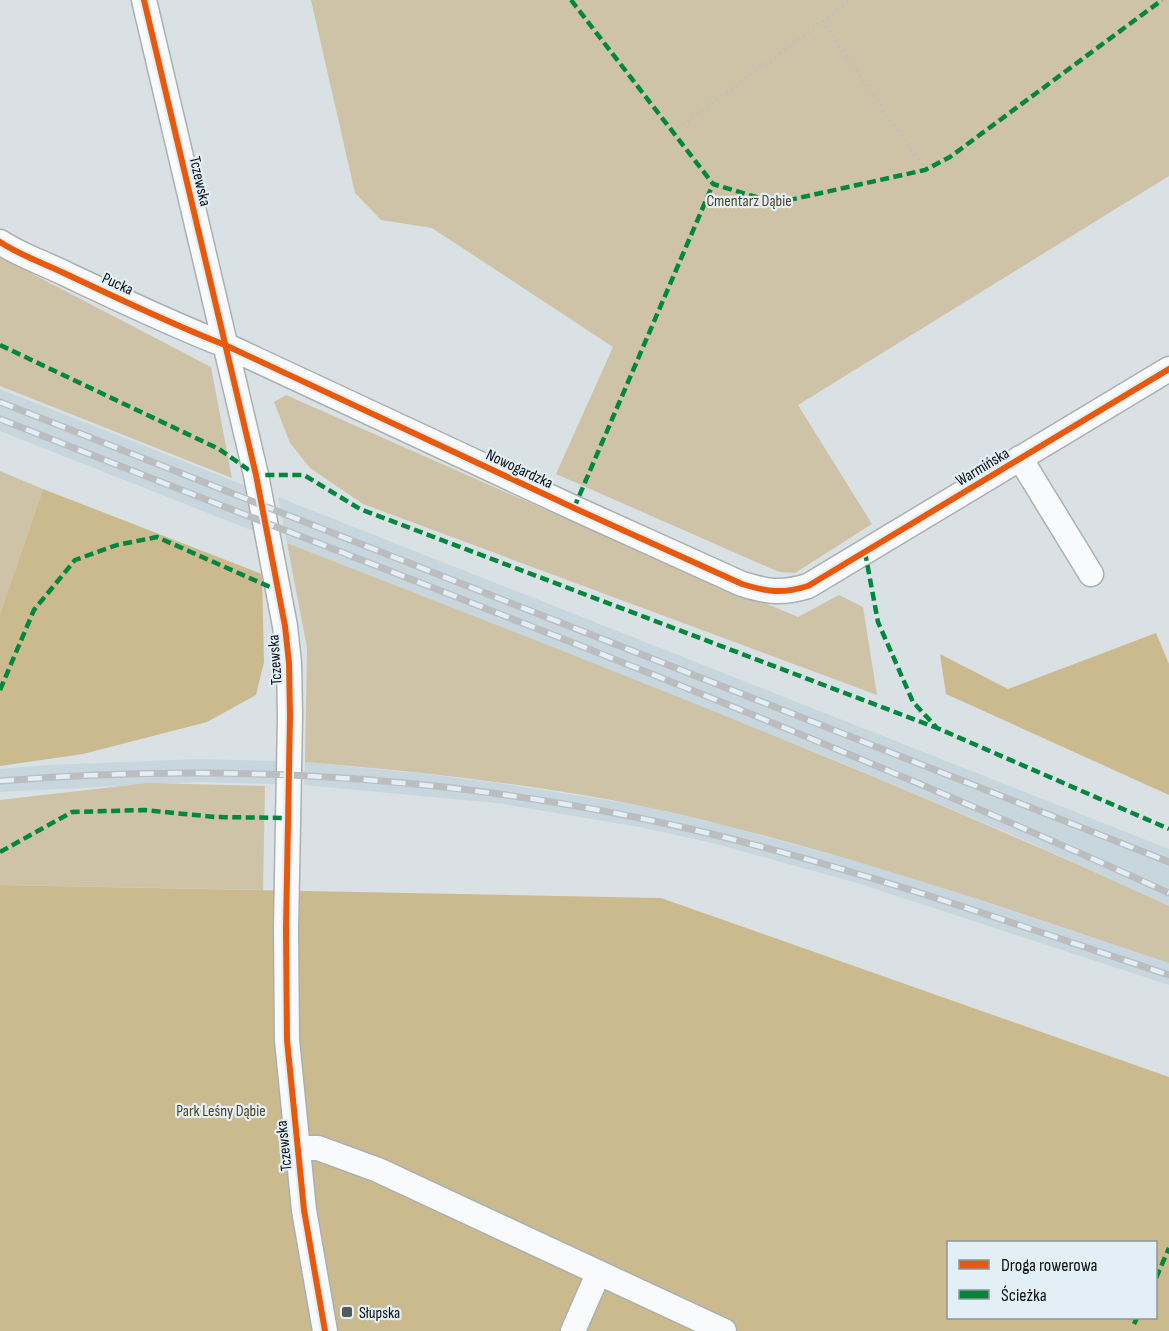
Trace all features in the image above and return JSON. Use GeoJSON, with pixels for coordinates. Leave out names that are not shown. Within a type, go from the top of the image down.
{"type":"FeatureCollection","features":[{"type":"Feature","properties":{"kind":"street","name":"Tczewska"},"geometry":{"type":"LineString","coordinates":[[144,0],[266,523],[285,626],[289,663],[290,717],[285,997],[288,1050],[304,1210],[325,1331]]}},
{"type":"Feature","properties":{"kind":"street","name":"Pucka"},"geometry":{"type":"LineString","coordinates":[[0,242],[15,253],[58,270],[177,326],[225,345]]}},
{"type":"Feature","properties":{"kind":"street","name":"Nowogardzka"},"geometry":{"type":"LineString","coordinates":[[225,345],[742,584],[762,590],[787,592],[808,586]]}},
{"type":"Feature","properties":{"kind":"street","name":"Warmińska"},"geometry":{"type":"LineString","coordinates":[[808,586],[1169,369]]}},
{"type":"Feature","properties":{"kind":"street","name":"Warmińska"},"geometry":{"type":"LineString","coordinates":[[1020,458],[1091,573]]}},
{"type":"Feature","properties":{"kind":"street"},"geometry":{"type":"LineString","coordinates":[[297,1149],[318,1148],[378,1170],[724,1331]]}},
{"type":"Feature","properties":{"kind":"street"},"geometry":{"type":"LineString","coordinates":[[573,1331],[598,1274]]}},
{"type":"Feature","properties":{"kind":"path"},"geometry":{"type":"LineString","coordinates":[[674,132],[852,0]]}},
{"type":"Feature","properties":{"kind":"path"},"geometry":{"type":"LineString","coordinates":[[822,21],[924,170]]}},
{"type":"Feature","properties":{"kind":"shaded area"},"geometry":{"type":"Polygon","coordinates":[[[0,389],[246,486],[256,532],[0,431],[0,389]]]}},
{"type":"Feature","properties":{"kind":"shaded area"},"geometry":{"type":"Polygon","coordinates":[[[278,497],[1169,849],[1169,906],[1013,835],[813,751],[287,543],[278,497]]]}},
{"type":"Feature","properties":{"kind":"shaded area"},"geometry":{"type":"Polygon","coordinates":[[[198,759],[279,761],[278,784],[199,782],[0,792],[0,769],[198,759]]]}},
{"type":"Feature","properties":{"kind":"shaded area"},"geometry":{"type":"Polygon","coordinates":[[[305,762],[498,783],[644,806],[718,824],[863,863],[1169,963],[1169,985],[857,883],[712,843],[639,827],[496,803],[304,785],[305,762]]]}},
{"type":"Feature","properties":{"kind":"green space","name":"Cmentarz Dąbie"},"geometry":{"type":"Polygon","coordinates":[[[311,0],[1169,0],[1169,176],[798,405],[872,524],[795,573],[779,572],[556,474],[613,347],[432,228],[381,220],[355,193],[311,0]]]}},
{"type":"Feature","properties":{"kind":"green space"},"geometry":{"type":"Polygon","coordinates":[[[0,257],[211,367],[232,478],[0,386],[0,257]]]}},
{"type":"Feature","properties":{"kind":"green space"},"geometry":{"type":"Polygon","coordinates":[[[286,395],[603,535],[798,617],[839,595],[863,607],[877,695],[363,504],[310,468],[290,443],[274,402],[286,395]]]}},
{"type":"Feature","properties":{"kind":"green space"},"geometry":{"type":"Polygon","coordinates":[[[0,471],[43,489],[0,614],[0,471]]]}},
{"type":"Feature","properties":{"kind":"green space"},"geometry":{"type":"Polygon","coordinates":[[[43,489],[262,574],[264,662],[256,695],[207,722],[83,754],[0,766],[0,614],[43,489]]]}},
{"type":"Feature","properties":{"kind":"green space"},"geometry":{"type":"Polygon","coordinates":[[[287,543],[841,763],[1169,906],[1169,963],[864,864],[672,812],[516,785],[432,774],[305,762],[307,648],[287,543]]]}},
{"type":"Feature","properties":{"kind":"green space"},"geometry":{"type":"Polygon","coordinates":[[[1156,633],[1169,664],[1169,795],[946,694],[940,654],[1008,689],[1156,633]]]}},
{"type":"Feature","properties":{"kind":"green space"},"geometry":{"type":"Polygon","coordinates":[[[148,783],[265,786],[263,890],[0,885],[0,800],[148,783]]]}},
{"type":"Feature","properties":{"kind":"green space","name":"Park Leśny Dąbie"},"geometry":{"type":"Polygon","coordinates":[[[0,885],[661,898],[1169,1077],[1169,1331],[0,1331],[0,885]]]}},
{"type":"Feature","properties":{"kind":"railway"},"geometry":{"type":"LineString","coordinates":[[0,402],[1169,862]]}},
{"type":"Feature","properties":{"kind":"railway"},"geometry":{"type":"LineString","coordinates":[[0,419],[734,707],[880,767],[1169,893]]}},
{"type":"Feature","properties":{"kind":"railway"},"geometry":{"type":"LineString","coordinates":[[0,781],[86,775],[259,774],[345,778],[516,796],[686,828],[747,843],[869,877],[1169,975]]}},
{"type":"Feature","properties":{"kind":"marked path"},"geometry":{"type":"LineString","coordinates":[[571,0],[713,184],[776,203],[925,170],[950,157],[1162,0]]}},
{"type":"Feature","properties":{"kind":"marked path"},"geometry":{"type":"LineString","coordinates":[[574,508],[713,184]]}},
{"type":"Feature","properties":{"kind":"marked path"},"geometry":{"type":"LineString","coordinates":[[0,345],[219,449],[256,475],[304,475],[360,509],[937,728]]}},
{"type":"Feature","properties":{"kind":"marked path"},"geometry":{"type":"LineString","coordinates":[[0,690],[34,610],[75,560],[117,545],[157,537],[279,591]]}},
{"type":"Feature","properties":{"kind":"marked path"},"geometry":{"type":"LineString","coordinates":[[865,552],[878,622],[913,702],[937,728],[1169,829]]}},
{"type":"Feature","properties":{"kind":"marked path"},"geometry":{"type":"LineString","coordinates":[[0,852],[72,812],[144,810],[215,817],[288,818]]}},
{"type":"Feature","properties":{"kind":"marked path"},"geometry":{"type":"LineString","coordinates":[[1157,1276],[1169,1248]]}},
{"type":"Feature","properties":{"kind":"marked path"},"geometry":{"type":"LineString","coordinates":[[1134,1324],[1136,1319]]}},
{"type":"Feature","properties":{"kind":"cycle path"},"geometry":{"type":"LineString","coordinates":[[144,0],[256,475],[285,626],[289,663],[290,716],[286,929],[287,1040],[304,1210],[325,1331]]}},
{"type":"Feature","properties":{"kind":"cycle path"},"geometry":{"type":"LineString","coordinates":[[0,242],[574,508],[742,584],[767,590],[783,591],[808,586],[1169,369]]}},
{"type":"Feature","properties":{"kind":"place","name":"Słupska"},"geometry":{"type":"Point","coordinates":[347,1312]}}]}
